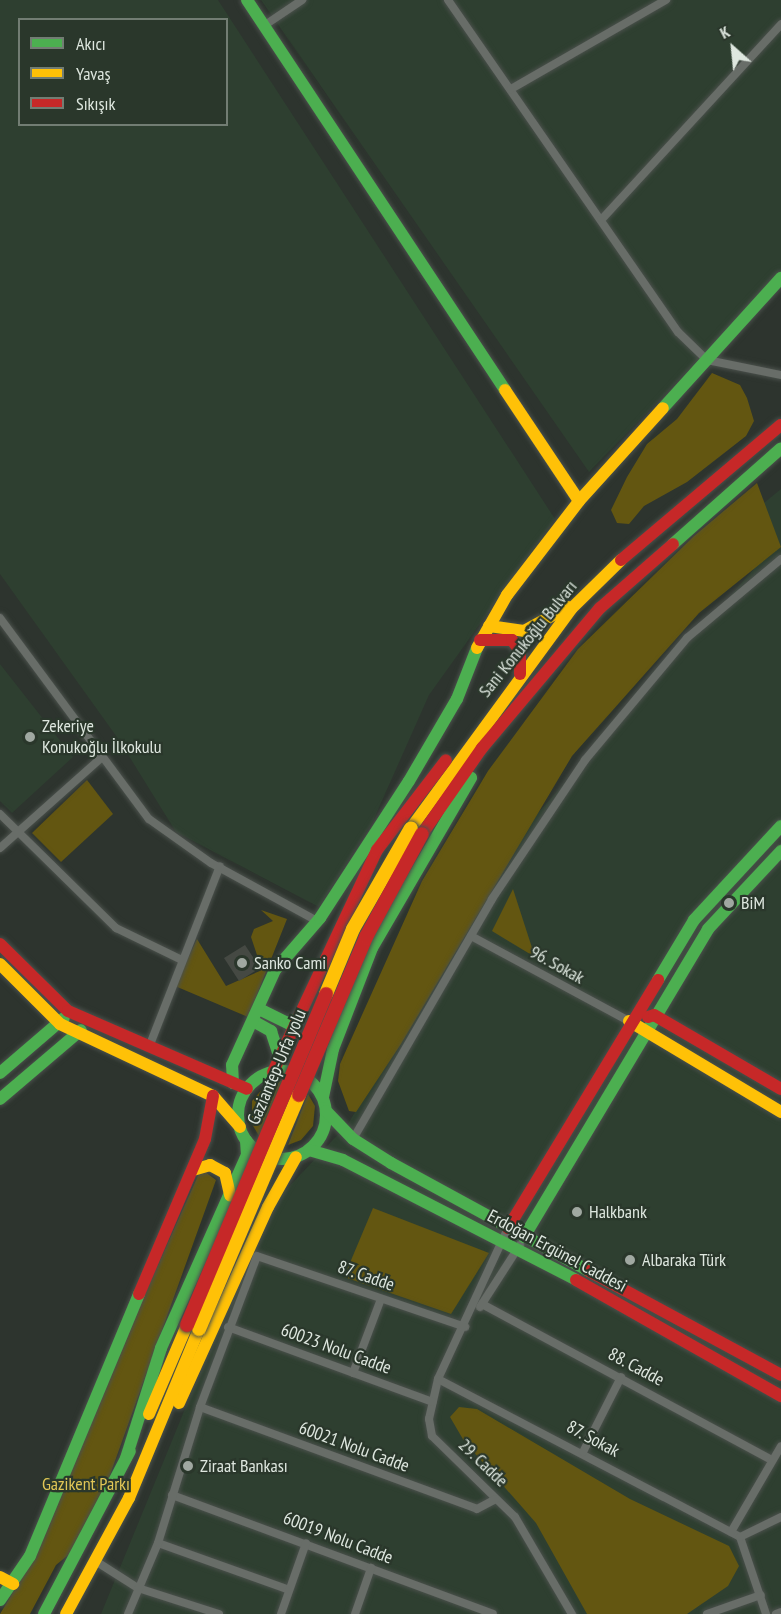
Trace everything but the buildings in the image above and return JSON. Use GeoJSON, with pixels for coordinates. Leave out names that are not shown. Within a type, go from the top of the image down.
{"type":"FeatureCollection","features":[{"type":"Feature","properties":{"kind":"main road"},"geometry":{"type":"LineString","coordinates":[[247,0],[579,501]]}},
{"type":"Feature","properties":{"kind":"main road"},"geometry":{"type":"LineString","coordinates":[[233,1083],[232,1065],[275,970],[317,921],[458,699],[480,640],[489,626],[579,501],[781,279]]}},
{"type":"Feature","properties":{"kind":"main road","name":"Sani Konukoğlu Bulvarı"},"geometry":{"type":"LineString","coordinates":[[416,831],[516,680],[581,599],[781,425]]}},
{"type":"Feature","properties":{"kind":"main road","name":"Sani Konukoğlu Bulvarı"},"geometry":{"type":"LineString","coordinates":[[416,831],[518,704],[600,608],[781,448]]}},
{"type":"Feature","properties":{"kind":"main road"},"geometry":{"type":"LineString","coordinates":[[489,626],[524,631],[581,599]]}},
{"type":"Feature","properties":{"kind":"main road"},"geometry":{"type":"LineString","coordinates":[[126,1458],[161,1348],[247,1155],[238,1113],[247,1089],[273,1072],[377,850],[416,796],[516,680],[520,651],[512,640],[480,640]]}},
{"type":"Feature","properties":{"kind":"main road"},"geometry":{"type":"LineString","coordinates":[[0,964],[60,1024],[78,1035],[213,1096],[243,1133],[268,1157],[296,1157],[309,1150],[322,1132],[326,1111],[323,1097],[333,1049],[372,948],[518,704]]}},
{"type":"Feature","properties":{"kind":"main road"},"geometry":{"type":"LineString","coordinates":[[508,1228],[629,1021],[694,920],[781,826]]}},
{"type":"Feature","properties":{"kind":"main road","name":"Gaziantep-Urfa yolu"},"geometry":{"type":"LineString","coordinates":[[193,1327],[366,937],[416,831]]}},
{"type":"Feature","properties":{"kind":"main road"},"geometry":{"type":"LineString","coordinates":[[525,1237],[645,1030],[708,929],[781,851]]}},
{"type":"Feature","properties":{"kind":"main road"},"geometry":{"type":"LineString","coordinates":[[0,944],[68,1011],[86,1021],[247,1089]]}},
{"type":"Feature","properties":{"kind":"main road"},"geometry":{"type":"LineString","coordinates":[[0,1073],[60,1024],[68,1011]]}},
{"type":"Feature","properties":{"kind":"main road"},"geometry":{"type":"LineString","coordinates":[[256,1015],[288,1023],[299,1018]]}},
{"type":"Feature","properties":{"kind":"main road"},"geometry":{"type":"LineString","coordinates":[[256,1015],[271,1030],[279,1056]]}},
{"type":"Feature","properties":{"kind":"main road"},"geometry":{"type":"LineString","coordinates":[[629,1021],[654,1015],[781,1089]]}},
{"type":"Feature","properties":{"kind":"main road"},"geometry":{"type":"LineString","coordinates":[[0,1099],[78,1035],[86,1021]]}},
{"type":"Feature","properties":{"kind":"main road"},"geometry":{"type":"LineString","coordinates":[[629,1021],[781,1112]]}},
{"type":"Feature","properties":{"kind":"main road"},"geometry":{"type":"LineString","coordinates":[[273,1072],[302,1076],[323,1097]]}},
{"type":"Feature","properties":{"kind":"main road"},"geometry":{"type":"LineString","coordinates":[[0,1600],[6,1581],[30,1556],[56,1486],[193,1170],[205,1139],[213,1096]]}},
{"type":"Feature","properties":{"kind":"main road"},"geometry":{"type":"LineString","coordinates":[[326,1111],[353,1139],[508,1228],[781,1375]]}},
{"type":"Feature","properties":{"kind":"main road","name":"Erdoğan Ergünel Caddesi"},"geometry":{"type":"LineString","coordinates":[[309,1150],[343,1160],[517,1250],[781,1396]]}},
{"type":"Feature","properties":{"kind":"main road"},"geometry":{"type":"LineString","coordinates":[[66,1614],[97,1562],[158,1435],[188,1386],[268,1207],[296,1157]]}},
{"type":"Feature","properties":{"kind":"main road"},"geometry":{"type":"LineString","coordinates":[[193,1170],[210,1165],[225,1173],[230,1195]]}},
{"type":"Feature","properties":{"kind":"main road"},"geometry":{"type":"LineString","coordinates":[[667,1331],[675,1318]]}},
{"type":"Feature","properties":{"kind":"main road"},"geometry":{"type":"LineString","coordinates":[[158,1435],[193,1327]]}},
{"type":"Feature","properties":{"kind":"main road"},"geometry":{"type":"LineString","coordinates":[[44,1614],[193,1327]]}},
{"type":"Feature","properties":{"kind":"street"},"geometry":{"type":"LineString","coordinates":[[265,25],[302,0]]}},
{"type":"Feature","properties":{"kind":"street"},"geometry":{"type":"LineString","coordinates":[[448,0],[602,219],[678,332],[707,360],[781,375]]}},
{"type":"Feature","properties":{"kind":"street"},"geometry":{"type":"LineString","coordinates":[[511,89],[666,0]]}},
{"type":"Feature","properties":{"kind":"street"},"geometry":{"type":"LineString","coordinates":[[602,219],[781,24]]}},
{"type":"Feature","properties":{"kind":"street"},"geometry":{"type":"LineString","coordinates":[[353,1139],[471,936],[559,796],[610,726],[687,638],[781,559]]}},
{"type":"Feature","properties":{"kind":"street"},"geometry":{"type":"LineString","coordinates":[[0,618],[100,758],[149,819],[220,866],[317,921]]}},
{"type":"Feature","properties":{"kind":"street"},"geometry":{"type":"LineString","coordinates":[[0,848],[100,758]]}},
{"type":"Feature","properties":{"kind":"street"},"geometry":{"type":"LineString","coordinates":[[0,814],[116,928],[182,960]]}},
{"type":"Feature","properties":{"kind":"street"},"geometry":{"type":"LineString","coordinates":[[149,1047],[220,866]]}},
{"type":"Feature","properties":{"kind":"street","name":"96. Sokak"},"geometry":{"type":"LineString","coordinates":[[471,936],[629,1021]]}},
{"type":"Feature","properties":{"kind":"street"},"geometry":{"type":"LineString","coordinates":[[562,1139],[577,1147]]}},
{"type":"Feature","properties":{"kind":"street"},"geometry":{"type":"LineString","coordinates":[[465,1327],[508,1228]]}},
{"type":"Feature","properties":{"kind":"street"},"geometry":{"type":"LineString","coordinates":[[465,1327],[525,1237]]}},
{"type":"Feature","properties":{"kind":"street","name":"87. Cadde"},"geometry":{"type":"LineString","coordinates":[[228,1327],[257,1256],[465,1327]]}},
{"type":"Feature","properties":{"kind":"street"},"geometry":{"type":"LineString","coordinates":[[353,1373],[381,1299]]}},
{"type":"Feature","properties":{"kind":"street","name":"88. Cadde"},"geometry":{"type":"LineString","coordinates":[[482,1304],[772,1460]]}},
{"type":"Feature","properties":{"kind":"street"},"geometry":{"type":"LineString","coordinates":[[128,1614],[158,1543],[200,1407],[228,1327]]}},
{"type":"Feature","properties":{"kind":"street","name":"60023 Nolu Cadde"},"geometry":{"type":"LineString","coordinates":[[228,1327],[433,1402]]}},
{"type":"Feature","properties":{"kind":"street","name":"29. Cadde"},"geometry":{"type":"LineString","coordinates":[[465,1327],[438,1379],[429,1419],[432,1436],[515,1517],[572,1614]]}},
{"type":"Feature","properties":{"kind":"street"},"geometry":{"type":"LineString","coordinates":[[583,1452],[621,1377]]}},
{"type":"Feature","properties":{"kind":"street","name":"87. Sokak"},"geometry":{"type":"LineString","coordinates":[[438,1379],[583,1452],[740,1538]]}},
{"type":"Feature","properties":{"kind":"street","name":"60021 Nolu Cadde"},"geometry":{"type":"LineString","coordinates":[[200,1407],[477,1509],[496,1499]]}},
{"type":"Feature","properties":{"kind":"street"},"geometry":{"type":"LineString","coordinates":[[731,1532],[781,1446]]}},
{"type":"Feature","properties":{"kind":"street","name":"60019 Nolu Cadde"},"geometry":{"type":"LineString","coordinates":[[172,1495],[493,1614]]}},
{"type":"Feature","properties":{"kind":"street"},"geometry":{"type":"LineString","coordinates":[[766,1614],[740,1538],[781,1517]]}},
{"type":"Feature","properties":{"kind":"street"},"geometry":{"type":"LineString","coordinates":[[158,1543],[289,1590]]}},
{"type":"Feature","properties":{"kind":"street"},"geometry":{"type":"LineString","coordinates":[[281,1614],[306,1543]]}},
{"type":"Feature","properties":{"kind":"street"},"geometry":{"type":"LineString","coordinates":[[97,1562],[138,1588],[219,1614]]}},
{"type":"Feature","properties":{"kind":"street"},"geometry":{"type":"LineString","coordinates":[[355,1614],[371,1568]]}},
{"type":"Feature","properties":{"kind":"street"},"geometry":{"type":"LineString","coordinates":[[707,1614],[761,1595]]}},
{"type":"Feature","properties":{"kind":"street"},"geometry":{"type":"LineString","coordinates":[[776,1614],[781,1612]]}},
{"type":"Feature","properties":{"kind":"shaded area"},"geometry":{"type":"Polygon","coordinates":[[[0,0],[218,0],[555,519],[429,695],[373,821],[319,907],[176,832],[119,740],[0,574],[0,0]]]}},
{"type":"Feature","properties":{"kind":"shaded area"},"geometry":{"type":"Polygon","coordinates":[[[261,0],[781,0],[781,275],[589,472],[261,0]]]}},
{"type":"Feature","properties":{"kind":"shaded area"},"geometry":{"type":"Polygon","coordinates":[[[781,489],[781,1614],[101,1614],[266,1211],[348,1124],[506,849],[753,570],[760,506],[781,489]]]}},
{"type":"Feature","properties":{"kind":"shaded area","name":"Zekeriye Konukoğlu İlkokulu"},"geometry":{"type":"Polygon","coordinates":[[[0,664],[73,757],[12,813],[0,801],[0,664]]]}},
{"type":"Feature","properties":{"kind":"green space"},"geometry":{"type":"Polygon","coordinates":[[[712,373],[740,385],[747,398],[754,421],[746,436],[687,482],[644,506],[629,524],[617,523],[611,510],[647,444],[677,419],[712,373]]]}},
{"type":"Feature","properties":{"kind":"green space"},"geometry":{"type":"Polygon","coordinates":[[[757,483],[781,547],[699,613],[572,756],[401,1044],[356,1112],[349,1111],[338,1081],[340,1064],[422,881],[488,771],[578,649],[694,536],[757,483]]]}},
{"type":"Feature","properties":{"kind":"green space"},"geometry":{"type":"Polygon","coordinates":[[[87,780],[113,814],[61,862],[32,833],[87,780]]]}},
{"type":"Feature","properties":{"kind":"green space"},"geometry":{"type":"Polygon","coordinates":[[[513,889],[535,957],[492,931],[513,889]]]}},
{"type":"Feature","properties":{"kind":"green space"},"geometry":{"type":"Polygon","coordinates":[[[261,910],[287,919],[248,1017],[175,986],[197,939],[226,986],[262,970],[251,937],[254,929],[273,921],[261,910]]]}},
{"type":"Feature","properties":{"kind":"green space"},"geometry":{"type":"Polygon","coordinates":[[[284,1080],[259,1136],[252,1124],[252,1101],[265,1086],[284,1080]]]}},
{"type":"Feature","properties":{"kind":"green space"},"geometry":{"type":"Polygon","coordinates":[[[308,1094],[315,1106],[313,1126],[301,1140],[288,1145],[308,1094]]]}},
{"type":"Feature","properties":{"kind":"green space","name":"Gazikent Parkı"},"geometry":{"type":"Polygon","coordinates":[[[201,1169],[216,1180],[101,1500],[72,1552],[56,1565],[30,1614],[0,1614],[39,1549],[131,1325],[201,1169]]]}},
{"type":"Feature","properties":{"kind":"green space"},"geometry":{"type":"Polygon","coordinates":[[[373,1208],[489,1253],[451,1314],[344,1277],[373,1208]]]}},
{"type":"Feature","properties":{"kind":"green space"},"geometry":{"type":"Polygon","coordinates":[[[459,1407],[477,1409],[630,1499],[729,1546],[739,1566],[728,1586],[687,1614],[587,1614],[536,1523],[464,1441],[450,1417],[459,1407]]]}},
{"type":"Feature","properties":{"kind":"traffic: fast"},"geometry":{"type":"LineString","coordinates":[[247,0],[505,390]]}},
{"type":"Feature","properties":{"kind":"traffic: fast"},"geometry":{"type":"LineString","coordinates":[[663,408],[781,278]]}},
{"type":"Feature","properties":{"kind":"traffic: fast"},"geometry":{"type":"LineString","coordinates":[[673,544],[781,448]]}},
{"type":"Feature","properties":{"kind":"traffic: fast"},"geometry":{"type":"LineString","coordinates":[[233,1083],[232,1065],[275,970],[320,918],[409,781],[457,699],[477,648]]}},
{"type":"Feature","properties":{"kind":"traffic: fast"},"geometry":{"type":"LineString","coordinates":[[323,1097],[333,1049],[372,948],[471,778]]}},
{"type":"Feature","properties":{"kind":"traffic: fast"},"geometry":{"type":"LineString","coordinates":[[658,980],[694,920],[781,826]]}},
{"type":"Feature","properties":{"kind":"traffic: fast"},"geometry":{"type":"LineString","coordinates":[[524,1237],[708,929],[781,851]]}},
{"type":"Feature","properties":{"kind":"traffic: fast"},"geometry":{"type":"LineString","coordinates":[[259,1009],[288,1023],[299,1018]]}},
{"type":"Feature","properties":{"kind":"traffic: fast"},"geometry":{"type":"LineString","coordinates":[[0,1073],[64,1018]]}},
{"type":"Feature","properties":{"kind":"traffic: fast"},"geometry":{"type":"LineString","coordinates":[[253,1021],[271,1031],[279,1056]]}},
{"type":"Feature","properties":{"kind":"traffic: fast"},"geometry":{"type":"LineString","coordinates":[[0,1099],[81,1030]]}},
{"type":"Feature","properties":{"kind":"traffic: fast"},"geometry":{"type":"LineString","coordinates":[[282,1071],[299,1074],[313,1084],[323,1098],[326,1115],[323,1132],[313,1146],[299,1156],[282,1159],[265,1156],[251,1146],[241,1132],[238,1115],[241,1098],[251,1084],[265,1074],[282,1071]]}},
{"type":"Feature","properties":{"kind":"traffic: fast"},"geometry":{"type":"LineString","coordinates":[[326,1111],[353,1139],[391,1163],[589,1271]]}},
{"type":"Feature","properties":{"kind":"traffic: fast"},"geometry":{"type":"LineString","coordinates":[[126,1458],[161,1348],[247,1155],[246,1140]]}},
{"type":"Feature","properties":{"kind":"traffic: fast"},"geometry":{"type":"LineString","coordinates":[[309,1150],[343,1160],[576,1280]]}},
{"type":"Feature","properties":{"kind":"traffic: fast"},"geometry":{"type":"LineString","coordinates":[[0,1600],[30,1556],[139,1294]]}},
{"type":"Feature","properties":{"kind":"traffic: fast"},"geometry":{"type":"LineString","coordinates":[[44,1614],[130,1451]]}},
{"type":"Feature","properties":{"kind":"traffic: slow"},"geometry":{"type":"LineString","coordinates":[[505,390],[579,501]]}},
{"type":"Feature","properties":{"kind":"traffic: slow"},"geometry":{"type":"LineString","coordinates":[[477,648],[507,595],[579,501],[663,408]]}},
{"type":"Feature","properties":{"kind":"traffic: slow"},"geometry":{"type":"LineString","coordinates":[[411,828],[571,609],[621,560]]}},
{"type":"Feature","properties":{"kind":"traffic: slow"},"geometry":{"type":"LineString","coordinates":[[489,626],[524,631],[568,607]]}},
{"type":"Feature","properties":{"kind":"traffic: slow"},"geometry":{"type":"LineString","coordinates":[[326,994],[353,929],[411,828]]}},
{"type":"Feature","properties":{"kind":"traffic: slow"},"geometry":{"type":"LineString","coordinates":[[0,964],[60,1024],[213,1096],[240,1127]]}},
{"type":"Feature","properties":{"kind":"traffic: slow"},"geometry":{"type":"LineString","coordinates":[[629,1021],[781,1112]]}},
{"type":"Feature","properties":{"kind":"traffic: slow"},"geometry":{"type":"LineString","coordinates":[[199,1329],[299,1095]]}},
{"type":"Feature","properties":{"kind":"traffic: slow"},"geometry":{"type":"LineString","coordinates":[[179,1403],[268,1207],[296,1157]]}},
{"type":"Feature","properties":{"kind":"traffic: slow"},"geometry":{"type":"LineString","coordinates":[[193,1170],[210,1165],[225,1173],[230,1195]]}},
{"type":"Feature","properties":{"kind":"traffic: slow"},"geometry":{"type":"LineString","coordinates":[[149,1414],[187,1325]]}},
{"type":"Feature","properties":{"kind":"traffic: slow"},"geometry":{"type":"LineString","coordinates":[[66,1614],[129,1498],[199,1329]]}},
{"type":"Feature","properties":{"kind":"traffic: slow"},"geometry":{"type":"LineString","coordinates":[[0,1577],[13,1584]]}},
{"type":"Feature","properties":{"kind":"traffic: jam"},"geometry":{"type":"LineString","coordinates":[[621,560],[781,425]]}},
{"type":"Feature","properties":{"kind":"traffic: jam"},"geometry":{"type":"LineString","coordinates":[[422,834],[482,748],[600,608],[673,544]]}},
{"type":"Feature","properties":{"kind":"traffic: jam"},"geometry":{"type":"LineString","coordinates":[[480,640],[512,640],[520,651],[520,674]]}},
{"type":"Feature","properties":{"kind":"traffic: jam"},"geometry":{"type":"LineString","coordinates":[[273,1072],[377,850],[446,760]]}},
{"type":"Feature","properties":{"kind":"traffic: jam"},"geometry":{"type":"LineString","coordinates":[[299,1095],[366,937],[422,834]]}},
{"type":"Feature","properties":{"kind":"traffic: jam"},"geometry":{"type":"LineString","coordinates":[[0,944],[68,1011],[247,1089]]}},
{"type":"Feature","properties":{"kind":"traffic: jam"},"geometry":{"type":"LineString","coordinates":[[508,1228],[658,980]]}},
{"type":"Feature","properties":{"kind":"traffic: jam"},"geometry":{"type":"LineString","coordinates":[[187,1325],[326,994]]}},
{"type":"Feature","properties":{"kind":"traffic: jam"},"geometry":{"type":"LineString","coordinates":[[648,1017],[654,1015],[781,1089]]}},
{"type":"Feature","properties":{"kind":"traffic: jam"},"geometry":{"type":"LineString","coordinates":[[139,1294],[205,1139],[213,1096]]}},
{"type":"Feature","properties":{"kind":"traffic: jam"},"geometry":{"type":"LineString","coordinates":[[589,1271],[781,1375]]}},
{"type":"Feature","properties":{"kind":"traffic: jam"},"geometry":{"type":"LineString","coordinates":[[576,1280],[781,1396]]}},
{"type":"Feature","properties":{"kind":"place","name":"Zekeriye Konukoğlu İlkokulu"},"geometry":{"type":"Point","coordinates":[30,737]}},
{"type":"Feature","properties":{"kind":"place","name":"BiM"},"geometry":{"type":"Point","coordinates":[729,903]}},
{"type":"Feature","properties":{"kind":"place","name":"Sanko Cami"},"geometry":{"type":"Point","coordinates":[242,963]}},
{"type":"Feature","properties":{"kind":"place","name":"Halkbank"},"geometry":{"type":"Point","coordinates":[577,1212]}},
{"type":"Feature","properties":{"kind":"place","name":"Albaraka Türk"},"geometry":{"type":"Point","coordinates":[630,1260]}},
{"type":"Feature","properties":{"kind":"place","name":"Ziraat Bankası"},"geometry":{"type":"Point","coordinates":[188,1466]}}]}
